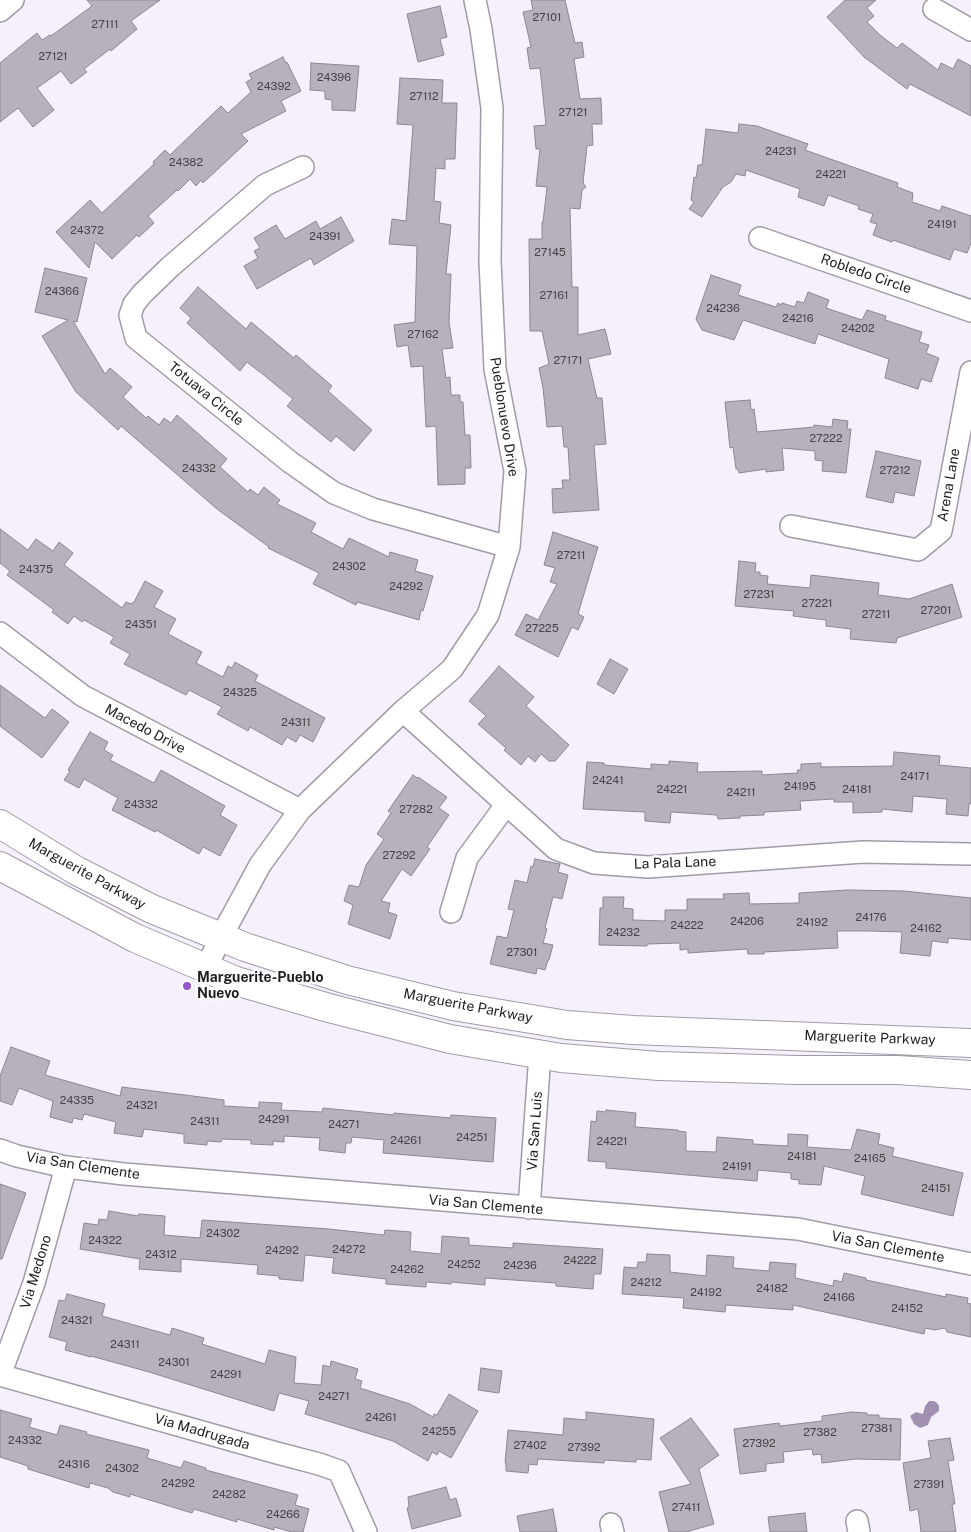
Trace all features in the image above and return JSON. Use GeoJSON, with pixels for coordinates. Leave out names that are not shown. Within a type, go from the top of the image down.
{"type":"FeatureCollection","features":[{"type":"Feature","properties":{"kind":"main road","name":"Marguerite Parkway"},"geometry":{"type":"LineString","coordinates":[[0,824],[85,875],[152,909],[221,937],[347,980],[453,1006],[567,1025],[633,1030],[971,1043]]}},
{"type":"Feature","properties":{"kind":"main road"},"geometry":{"type":"LineString","coordinates":[[0,866],[135,938],[236,981],[329,1008],[450,1039],[561,1058],[659,1066],[798,1070],[898,1070],[971,1075]]}},
{"type":"Feature","properties":{"kind":"main road"},"geometry":{"type":"LineString","coordinates":[[540,1054],[542,1021]]}},
{"type":"Feature","properties":{"kind":"street"},"geometry":{"type":"LineString","coordinates":[[0,11],[14,0]]}},
{"type":"Feature","properties":{"kind":"street","name":"Pueblonuevo Drive"},"geometry":{"type":"LineString","coordinates":[[206,968],[260,865],[300,810],[403,711],[452,668],[488,615],[509,547],[515,471],[495,369],[490,261],[492,108],[475,0]]}},
{"type":"Feature","properties":{"kind":"street"},"geometry":{"type":"LineString","coordinates":[[934,9],[971,30]]}},
{"type":"Feature","properties":{"kind":"street","name":"Totuava Circle"},"geometry":{"type":"LineString","coordinates":[[304,167],[265,185],[170,266],[142,294],[134,304],[130,315],[136,338],[290,462],[334,493],[373,509],[509,547]]}},
{"type":"Feature","properties":{"kind":"street","name":"Robledo Circle"},"geometry":{"type":"LineString","coordinates":[[760,238],[971,311]]}},
{"type":"Feature","properties":{"kind":"street","name":"Arena Lane"},"geometry":{"type":"LineString","coordinates":[[792,526],[918,550],[941,531],[971,372]]}},
{"type":"Feature","properties":{"kind":"street","name":"Macedo Drive"},"geometry":{"type":"LineString","coordinates":[[0,633],[83,696],[300,810]]}},
{"type":"Feature","properties":{"kind":"street","name":"La Pala Lane"},"geometry":{"type":"LineString","coordinates":[[403,711],[556,849],[594,863],[648,867],[863,852],[971,854]]}},
{"type":"Feature","properties":{"kind":"street"},"geometry":{"type":"LineString","coordinates":[[451,912],[467,858],[506,805]]}},
{"type":"Feature","properties":{"kind":"street","name":"Via San Luis"},"geometry":{"type":"LineString","coordinates":[[529,1208],[540,1054]]}},
{"type":"Feature","properties":{"kind":"street","name":"Via San Clemente"},"geometry":{"type":"LineString","coordinates":[[0,1150],[17,1156],[66,1167],[124,1174],[798,1229],[971,1264]]}},
{"type":"Feature","properties":{"kind":"street","name":"Via Medono"},"geometry":{"type":"LineString","coordinates":[[0,1375],[34,1283],[66,1167]]}},
{"type":"Feature","properties":{"kind":"street","name":"Via Madrugada"},"geometry":{"type":"LineString","coordinates":[[0,1375],[319,1464],[338,1471],[366,1532]]}},
{"type":"Feature","properties":{"kind":"shaded area"},"geometry":{"type":"Polygon","coordinates":[[[929,1401],[937,1403],[939,1411],[931,1417],[928,1425],[920,1428],[914,1424],[910,1416],[916,1412],[923,1414],[925,1406],[929,1401]]]}},
{"type":"Feature","properties":{"kind":"building"},"geometry":{"type":"Polygon","coordinates":[[[87,0],[160,0],[131,21],[137,29],[111,51],[110,49],[84,69],[87,72],[71,84],[61,71],[37,88],[54,110],[33,127],[18,108],[0,122],[0,63],[37,33],[42,40],[51,36],[92,6],[87,0]]]}},
{"type":"Feature","properties":{"kind":"building"},"geometry":{"type":"Polygon","coordinates":[[[531,0],[565,0],[575,43],[582,42],[584,57],[574,59],[580,99],[601,98],[602,124],[592,124],[593,145],[587,146],[583,183],[586,187],[582,190],[580,209],[570,208],[572,287],[578,287],[578,335],[605,329],[611,354],[588,359],[597,398],[602,398],[606,444],[594,445],[599,510],[553,513],[552,489],[563,488],[562,480],[570,480],[568,447],[564,447],[562,426],[547,427],[539,368],[549,364],[542,331],[530,331],[529,239],[542,239],[542,222],[547,187],[536,186],[540,149],[536,149],[534,126],[546,125],[540,68],[530,69],[527,48],[531,47],[523,12],[533,10],[531,0]]]}},
{"type":"Feature","properties":{"kind":"building"},"geometry":{"type":"Polygon","coordinates":[[[845,0],[876,0],[867,8],[874,16],[867,22],[897,48],[902,43],[938,70],[941,63],[953,69],[958,59],[971,66],[971,116],[910,84],[907,89],[864,57],[827,17],[845,0]]]}},
{"type":"Feature","properties":{"kind":"building"},"geometry":{"type":"Polygon","coordinates":[[[440,6],[447,37],[440,39],[444,55],[418,62],[407,14],[440,6]]]}},
{"type":"Feature","properties":{"kind":"building"},"geometry":{"type":"Polygon","coordinates":[[[283,57],[301,91],[281,101],[286,111],[241,134],[248,141],[203,183],[201,180],[196,186],[190,179],[177,190],[148,216],[154,223],[139,237],[137,235],[112,259],[95,242],[89,268],[56,232],[90,200],[102,213],[154,164],[153,162],[165,150],[170,155],[221,106],[228,113],[251,92],[246,82],[252,79],[249,74],[283,57]]]}},
{"type":"Feature","properties":{"kind":"building"},"geometry":{"type":"Polygon","coordinates":[[[311,63],[359,66],[355,111],[332,110],[332,100],[325,99],[325,91],[310,90],[311,63]]]}},
{"type":"Feature","properties":{"kind":"building"},"geometry":{"type":"Polygon","coordinates":[[[400,78],[443,80],[442,103],[457,103],[455,159],[445,159],[445,169],[436,168],[434,201],[441,202],[439,223],[451,225],[446,274],[451,274],[449,322],[453,348],[442,349],[446,378],[450,377],[451,395],[460,395],[460,402],[463,402],[465,435],[470,435],[471,468],[465,468],[465,484],[438,485],[436,426],[426,427],[423,366],[411,367],[408,345],[397,347],[394,325],[415,322],[417,246],[389,244],[392,219],[406,221],[413,125],[397,124],[400,78]]]}},
{"type":"Feature","properties":{"kind":"building"},"geometry":{"type":"Polygon","coordinates":[[[739,124],[757,126],[808,144],[805,150],[898,183],[897,187],[913,193],[912,202],[940,211],[942,206],[971,216],[971,243],[967,253],[954,249],[950,260],[873,235],[877,224],[870,222],[873,214],[858,209],[859,206],[828,195],[824,206],[798,197],[800,189],[746,170],[745,176],[736,174],[731,182],[723,187],[702,217],[689,209],[694,202],[691,200],[694,177],[696,178],[698,165],[702,165],[706,129],[738,133],[739,124]]]}},
{"type":"Feature","properties":{"kind":"building"},"geometry":{"type":"Polygon","coordinates":[[[341,217],[354,241],[314,265],[311,258],[257,289],[244,266],[258,258],[254,251],[260,248],[254,238],[276,225],[285,239],[316,221],[320,229],[341,217]]]}},
{"type":"Feature","properties":{"kind":"building"},"geometry":{"type":"Polygon","coordinates":[[[45,268],[87,278],[77,322],[73,321],[105,374],[110,368],[132,387],[123,397],[146,418],[148,416],[159,425],[164,418],[171,423],[177,415],[227,459],[220,467],[248,492],[250,489],[258,495],[264,487],[280,500],[277,504],[316,523],[311,532],[343,549],[349,538],[389,557],[390,552],[418,560],[415,571],[433,576],[419,620],[357,602],[356,605],[313,584],[319,573],[268,548],[217,509],[121,426],[118,430],[76,392],[42,336],[68,320],[35,312],[45,268]]]}},
{"type":"Feature","properties":{"kind":"building"},"geometry":{"type":"Polygon","coordinates":[[[711,275],[741,285],[738,295],[776,307],[778,303],[795,307],[797,301],[804,303],[808,292],[829,300],[826,308],[862,320],[867,310],[886,316],[885,320],[922,332],[919,342],[929,345],[926,353],[939,358],[931,382],[921,379],[918,389],[885,378],[889,359],[818,334],[815,344],[743,320],[734,340],[702,330],[696,319],[711,275]]]}},
{"type":"Feature","properties":{"kind":"building"},"geometry":{"type":"Polygon","coordinates":[[[198,287],[246,329],[251,322],[294,358],[296,355],[332,386],[328,391],[372,430],[354,451],[336,436],[331,442],[287,406],[293,399],[247,362],[240,371],[187,323],[191,318],[180,308],[198,287]]]}},
{"type":"Feature","properties":{"kind":"building"},"geometry":{"type":"Polygon","coordinates":[[[750,400],[751,410],[754,409],[757,432],[814,427],[814,425],[832,427],[833,419],[848,421],[847,429],[851,429],[846,473],[822,471],[823,461],[815,460],[815,451],[782,448],[784,470],[766,472],[766,469],[739,473],[738,469],[736,469],[733,447],[730,448],[725,402],[750,400]]]}},
{"type":"Feature","properties":{"kind":"building"},"geometry":{"type":"Polygon","coordinates":[[[876,451],[921,461],[914,496],[895,492],[893,503],[866,497],[876,451]]]}},
{"type":"Feature","properties":{"kind":"building"},"geometry":{"type":"Polygon","coordinates":[[[0,529],[28,550],[36,539],[53,551],[59,542],[73,553],[64,565],[122,608],[126,602],[131,604],[134,602],[145,581],[163,591],[154,607],[176,619],[168,634],[202,652],[196,663],[223,677],[228,666],[232,668],[235,662],[258,675],[255,681],[325,718],[313,742],[300,735],[296,742],[287,737],[282,745],[250,727],[248,731],[217,714],[222,707],[189,690],[186,695],[124,664],[130,654],[110,643],[114,637],[84,620],[82,622],[74,616],[68,624],[52,612],[54,610],[7,575],[10,571],[0,563],[0,529]]]}},
{"type":"Feature","properties":{"kind":"building"},"geometry":{"type":"Polygon","coordinates":[[[553,532],[598,547],[578,614],[584,617],[578,630],[572,627],[558,657],[515,635],[526,614],[538,620],[557,584],[550,582],[555,568],[544,565],[553,532]]]}},
{"type":"Feature","properties":{"kind":"building"},"geometry":{"type":"Polygon","coordinates":[[[739,561],[756,563],[755,572],[768,576],[767,584],[810,588],[811,575],[879,583],[878,595],[909,599],[952,584],[962,617],[897,638],[896,643],[850,639],[851,629],[826,626],[826,620],[793,616],[794,611],[735,606],[739,561]]]}},
{"type":"Feature","properties":{"kind":"building"},"geometry":{"type":"Polygon","coordinates":[[[610,659],[628,669],[614,694],[597,684],[610,659]]]}},
{"type":"Feature","properties":{"kind":"building"},"geometry":{"type":"Polygon","coordinates":[[[499,666],[534,697],[526,706],[569,745],[555,761],[549,761],[541,754],[535,762],[528,756],[521,765],[504,750],[506,748],[478,724],[486,716],[469,701],[499,666]]]}},
{"type":"Feature","properties":{"kind":"building"},"geometry":{"type":"Polygon","coordinates":[[[0,685],[45,718],[52,709],[69,722],[42,758],[0,726],[0,685]]]}},
{"type":"Feature","properties":{"kind":"building"},"geometry":{"type":"Polygon","coordinates":[[[90,732],[108,742],[104,750],[113,755],[110,760],[154,783],[161,770],[225,806],[220,815],[237,825],[220,856],[203,847],[199,854],[156,830],[155,832],[112,810],[118,798],[84,779],[79,788],[64,780],[90,732]]]}},
{"type":"Feature","properties":{"kind":"building"},"geometry":{"type":"Polygon","coordinates":[[[894,752],[940,756],[939,765],[971,768],[971,804],[969,803],[968,816],[946,814],[947,799],[913,796],[912,812],[882,809],[882,812],[853,813],[853,802],[834,802],[834,799],[800,801],[801,810],[764,812],[764,815],[740,816],[740,818],[718,819],[717,815],[671,812],[670,823],[645,821],[645,812],[583,809],[587,762],[651,769],[651,764],[669,765],[669,761],[698,763],[697,772],[762,771],[762,775],[798,773],[797,770],[801,770],[801,764],[821,763],[821,767],[893,766],[894,752]]]}},
{"type":"Feature","properties":{"kind":"building"},"geometry":{"type":"Polygon","coordinates":[[[413,775],[447,797],[439,808],[449,815],[427,847],[430,849],[411,876],[402,869],[381,901],[390,903],[388,912],[397,915],[390,939],[348,924],[353,905],[344,901],[349,885],[359,887],[366,865],[384,839],[377,834],[391,813],[388,811],[413,775]]]}},
{"type":"Feature","properties":{"kind":"building"},"geometry":{"type":"Polygon","coordinates":[[[535,859],[560,864],[558,872],[568,875],[562,899],[553,897],[545,928],[547,929],[543,943],[553,945],[549,960],[545,970],[537,968],[536,974],[490,964],[497,936],[507,938],[514,910],[508,909],[515,880],[527,883],[531,866],[533,867],[535,859]]]}},
{"type":"Feature","properties":{"kind":"building"},"geometry":{"type":"Polygon","coordinates":[[[847,890],[904,891],[971,898],[971,940],[948,938],[948,943],[932,941],[930,956],[900,953],[902,932],[837,931],[838,948],[764,952],[764,954],[748,954],[747,949],[688,953],[688,949],[680,950],[680,943],[647,944],[647,946],[599,945],[600,908],[603,908],[603,897],[624,897],[623,908],[633,909],[633,920],[665,921],[665,910],[687,910],[687,899],[724,899],[723,894],[749,893],[750,904],[799,903],[799,893],[847,890]]]}},
{"type":"Feature","properties":{"kind":"building"},"geometry":{"type":"Polygon","coordinates":[[[11,1047],[50,1061],[45,1075],[120,1096],[122,1087],[224,1100],[224,1106],[259,1108],[259,1102],[282,1103],[281,1110],[322,1112],[323,1108],[394,1115],[394,1113],[451,1118],[451,1115],[496,1118],[493,1162],[383,1153],[384,1140],[352,1137],[351,1143],[346,1143],[345,1153],[319,1150],[320,1138],[284,1136],[284,1142],[273,1141],[273,1145],[251,1144],[251,1140],[222,1139],[221,1142],[207,1141],[207,1145],[184,1143],[184,1134],[144,1129],[142,1137],[114,1133],[116,1122],[84,1114],[82,1120],[73,1118],[72,1123],[50,1117],[53,1101],[19,1088],[12,1105],[0,1101],[0,1076],[11,1047]]]}},
{"type":"Feature","properties":{"kind":"building"},"geometry":{"type":"Polygon","coordinates":[[[606,1110],[636,1113],[635,1127],[686,1132],[686,1151],[716,1152],[717,1137],[753,1140],[753,1144],[788,1146],[788,1134],[808,1135],[807,1147],[851,1150],[857,1129],[880,1134],[878,1144],[894,1148],[892,1156],[963,1173],[953,1216],[861,1194],[865,1176],[824,1166],[821,1185],[799,1184],[799,1180],[791,1179],[791,1173],[758,1170],[757,1181],[606,1168],[606,1162],[588,1161],[591,1121],[596,1122],[597,1111],[606,1112],[606,1110]]]}},
{"type":"Feature","properties":{"kind":"building"},"geometry":{"type":"Polygon","coordinates":[[[0,1184],[26,1193],[2,1259],[0,1259],[0,1184]]]}},
{"type":"Feature","properties":{"kind":"building"},"geometry":{"type":"Polygon","coordinates":[[[109,1211],[138,1216],[139,1214],[165,1216],[164,1235],[200,1238],[202,1220],[384,1235],[385,1230],[411,1232],[410,1251],[441,1254],[442,1236],[469,1238],[469,1245],[513,1248],[513,1243],[603,1249],[601,1274],[594,1274],[593,1289],[556,1286],[556,1283],[485,1278],[485,1285],[426,1282],[426,1287],[386,1284],[386,1279],[332,1273],[334,1258],[305,1255],[303,1281],[279,1279],[279,1276],[257,1274],[258,1265],[181,1259],[181,1272],[139,1269],[140,1259],[80,1249],[84,1223],[98,1225],[99,1219],[107,1220],[109,1211]]]}},
{"type":"Feature","properties":{"kind":"building"},"geometry":{"type":"Polygon","coordinates":[[[647,1254],[670,1255],[670,1272],[706,1276],[707,1255],[734,1257],[733,1268],[769,1271],[770,1262],[796,1264],[795,1278],[833,1286],[834,1280],[842,1282],[844,1273],[866,1278],[866,1280],[946,1297],[946,1294],[968,1298],[967,1303],[971,1304],[971,1337],[947,1332],[945,1328],[935,1330],[925,1328],[924,1334],[793,1305],[793,1310],[726,1305],[725,1312],[683,1308],[684,1298],[622,1294],[624,1267],[637,1268],[638,1262],[646,1262],[647,1254]]]}},
{"type":"Feature","properties":{"kind":"building"},"geometry":{"type":"Polygon","coordinates":[[[67,1294],[105,1304],[102,1316],[170,1335],[172,1328],[204,1338],[202,1344],[265,1364],[269,1350],[296,1357],[294,1383],[321,1385],[323,1365],[330,1367],[331,1361],[358,1369],[355,1379],[362,1381],[360,1388],[410,1404],[433,1417],[434,1414],[437,1415],[449,1394],[478,1411],[451,1458],[439,1451],[437,1455],[432,1452],[428,1461],[393,1441],[305,1414],[309,1401],[279,1393],[274,1411],[149,1372],[65,1350],[67,1342],[49,1337],[59,1300],[65,1301],[67,1294]]]}},
{"type":"Feature","properties":{"kind":"building"},"geometry":{"type":"Polygon","coordinates":[[[481,1368],[502,1371],[499,1393],[478,1390],[481,1368]]]}},
{"type":"Feature","properties":{"kind":"building"},"geometry":{"type":"Polygon","coordinates":[[[0,1410],[32,1419],[29,1427],[57,1435],[60,1425],[87,1432],[86,1434],[149,1450],[147,1458],[181,1468],[184,1461],[206,1468],[206,1470],[298,1495],[295,1505],[309,1509],[303,1532],[292,1532],[274,1527],[274,1530],[237,1519],[237,1522],[194,1509],[192,1513],[130,1494],[130,1497],[113,1492],[108,1488],[90,1483],[89,1488],[28,1469],[28,1466],[0,1457],[0,1410]]]}},
{"type":"Feature","properties":{"kind":"building"},"geometry":{"type":"Polygon","coordinates":[[[586,1412],[654,1419],[651,1460],[636,1459],[636,1462],[604,1460],[604,1463],[538,1459],[537,1465],[529,1464],[528,1473],[506,1471],[508,1430],[563,1435],[564,1418],[586,1420],[586,1412]]]}},
{"type":"Feature","properties":{"kind":"building"},"geometry":{"type":"Polygon","coordinates":[[[852,1412],[879,1415],[879,1418],[901,1419],[900,1460],[856,1459],[822,1463],[821,1454],[813,1455],[812,1449],[783,1452],[784,1462],[766,1464],[766,1471],[740,1474],[734,1429],[779,1423],[780,1426],[822,1421],[822,1416],[852,1412]]]}},
{"type":"Feature","properties":{"kind":"building"},"geometry":{"type":"Polygon","coordinates":[[[691,1418],[719,1455],[699,1469],[714,1524],[686,1532],[669,1532],[659,1492],[691,1484],[660,1438],[691,1418]]]}},
{"type":"Feature","properties":{"kind":"building"},"geometry":{"type":"Polygon","coordinates":[[[950,1438],[954,1460],[948,1461],[955,1504],[952,1504],[956,1532],[921,1532],[918,1509],[910,1511],[903,1463],[931,1458],[928,1441],[950,1438]]]}},
{"type":"Feature","properties":{"kind":"building"},"geometry":{"type":"Polygon","coordinates":[[[446,1487],[450,1500],[456,1498],[461,1516],[412,1529],[407,1508],[409,1507],[408,1497],[446,1487]]]}},
{"type":"Feature","properties":{"kind":"building"},"geometry":{"type":"Polygon","coordinates":[[[553,1509],[557,1532],[520,1532],[517,1516],[553,1509]]]}},
{"type":"Feature","properties":{"kind":"building"},"geometry":{"type":"Polygon","coordinates":[[[805,1513],[807,1532],[770,1532],[768,1517],[805,1513]]]}},
{"type":"Feature","properties":{"kind":"place","name":"Marguerite-Pueblo Nuevo"},"geometry":{"type":"Point","coordinates":[187,986]}}]}
